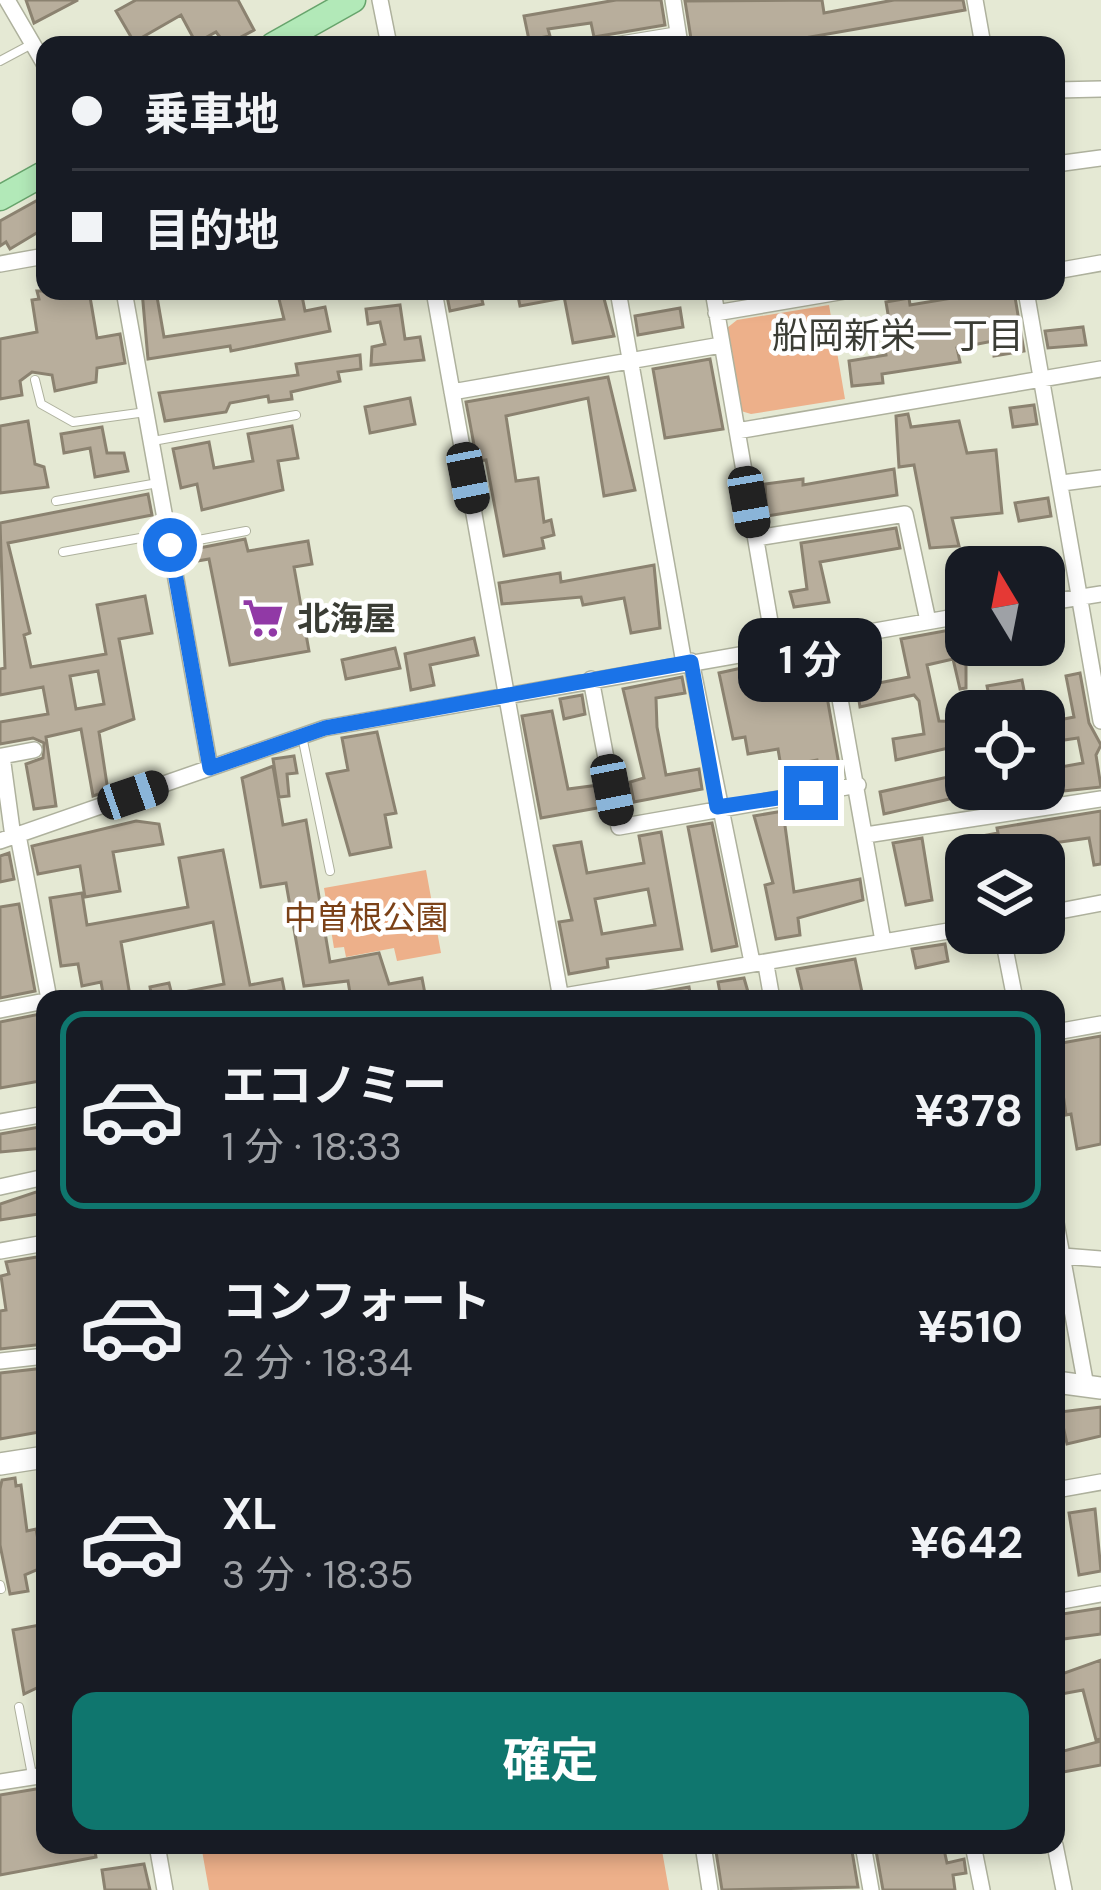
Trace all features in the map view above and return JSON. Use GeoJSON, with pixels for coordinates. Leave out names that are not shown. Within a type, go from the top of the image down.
{"type":"FeatureCollection","features":[{"type":"Feature","properties":{"kind":"main road"},"geometry":{"type":"LineString","coordinates":[[289,36],[353,0]]}},
{"type":"Feature","properties":{"kind":"main road"},"geometry":{"type":"LineString","coordinates":[[0,197],[36,177]]}},
{"type":"Feature","properties":{"kind":"street"},"geometry":{"type":"LineString","coordinates":[[7,0],[36,50]]}},
{"type":"Feature","properties":{"kind":"street"},"geometry":{"type":"LineString","coordinates":[[380,0],[387,36]]}},
{"type":"Feature","properties":{"kind":"street"},"geometry":{"type":"LineString","coordinates":[[673,0],[679,36]]}},
{"type":"Feature","properties":{"kind":"street"},"geometry":{"type":"LineString","coordinates":[[975,0],[981,36]]}},
{"type":"Feature","properties":{"kind":"street"},"geometry":{"type":"LineString","coordinates":[[1065,90],[1101,89]]}},
{"type":"Feature","properties":{"kind":"street"},"geometry":{"type":"LineString","coordinates":[[1065,163],[1101,158]]}},
{"type":"Feature","properties":{"kind":"street"},"geometry":{"type":"LineString","coordinates":[[0,264],[36,258]]}},
{"type":"Feature","properties":{"kind":"street"},"geometry":{"type":"LineString","coordinates":[[1065,269],[1101,263]]}},
{"type":"Feature","properties":{"kind":"street"},"geometry":{"type":"LineString","coordinates":[[126,300],[210,768]]}},
{"type":"Feature","properties":{"kind":"street"},"geometry":{"type":"LineString","coordinates":[[436,300],[508,695],[555,990]]}},
{"type":"Feature","properties":{"kind":"street"},"geometry":{"type":"LineString","coordinates":[[619,300],[717,807],[769,990]]}},
{"type":"Feature","properties":{"kind":"street"},"geometry":{"type":"LineString","coordinates":[[714,300],[774,645]]}},
{"type":"Feature","properties":{"kind":"street"},"geometry":{"type":"LineString","coordinates":[[716,313],[792,300]]}},
{"type":"Feature","properties":{"kind":"street"},"geometry":{"type":"LineString","coordinates":[[1028,300],[1101,721]]}},
{"type":"Feature","properties":{"kind":"street"},"geometry":{"type":"LineString","coordinates":[[452,392],[721,345]]}},
{"type":"Feature","properties":{"kind":"street"},"geometry":{"type":"LineString","coordinates":[[737,431],[1101,369]]}},
{"type":"Feature","properties":{"kind":"street"},"geometry":{"type":"LineString","coordinates":[[1062,483],[1101,478]]}},
{"type":"Feature","properties":{"kind":"street"},"geometry":{"type":"LineString","coordinates":[[756,538],[905,514],[928,621]]}},
{"type":"Feature","properties":{"kind":"street"},"geometry":{"type":"LineString","coordinates":[[1065,600],[1101,593]]}},
{"type":"Feature","properties":{"kind":"street"},"geometry":{"type":"LineString","coordinates":[[10,838],[302,735],[774,645],[945,618]]}},
{"type":"Feature","properties":{"kind":"street"},"geometry":{"type":"LineString","coordinates":[[829,637],[883,941]]}},
{"type":"Feature","properties":{"kind":"street"},"geometry":{"type":"LineString","coordinates":[[590,680],[620,827],[858,785]]}},
{"type":"Feature","properties":{"kind":"street"},"geometry":{"type":"LineString","coordinates":[[34,750],[2,756],[10,838],[45,990]]}},
{"type":"Feature","properties":{"kind":"street"},"geometry":{"type":"LineString","coordinates":[[866,836],[1101,799]]}},
{"type":"Feature","properties":{"kind":"street"},"geometry":{"type":"LineString","coordinates":[[1065,910],[1101,903]]}},
{"type":"Feature","properties":{"kind":"street"},"geometry":{"type":"LineString","coordinates":[[602,990],[945,931]]}},
{"type":"Feature","properties":{"kind":"street"},"geometry":{"type":"LineString","coordinates":[[1006,954],[1013,990]]}},
{"type":"Feature","properties":{"kind":"street"},"geometry":{"type":"LineString","coordinates":[[0,1010],[36,1002]]}},
{"type":"Feature","properties":{"kind":"street"},"geometry":{"type":"LineString","coordinates":[[1065,1030],[1101,1024]]}},
{"type":"Feature","properties":{"kind":"street"},"geometry":{"type":"LineString","coordinates":[[0,1122],[36,1116]]}},
{"type":"Feature","properties":{"kind":"street"},"geometry":{"type":"LineString","coordinates":[[0,1186],[36,1179]]}},
{"type":"Feature","properties":{"kind":"street"},"geometry":{"type":"LineString","coordinates":[[0,1251],[36,1245]]}},
{"type":"Feature","properties":{"kind":"street"},"geometry":{"type":"LineString","coordinates":[[1065,1256],[1101,1259]]}},
{"type":"Feature","properties":{"kind":"street"},"geometry":{"type":"LineString","coordinates":[[1065,1264],[1094,1387]]}},
{"type":"Feature","properties":{"kind":"street"},"geometry":{"type":"LineString","coordinates":[[0,1361],[36,1357]]}},
{"type":"Feature","properties":{"kind":"street"},"geometry":{"type":"LineString","coordinates":[[0,1464],[36,1458]]}},
{"type":"Feature","properties":{"kind":"street"},"geometry":{"type":"LineString","coordinates":[[1065,1488],[1101,1482]]}},
{"type":"Feature","properties":{"kind":"street"},"geometry":{"type":"LineString","coordinates":[[1065,1600],[1101,1594]]}},
{"type":"Feature","properties":{"kind":"street"},"geometry":{"type":"LineString","coordinates":[[0,1782],[36,1776]]}},
{"type":"Feature","properties":{"kind":"street"},"geometry":{"type":"LineString","coordinates":[[159,1854],[165,1890]]}},
{"type":"Feature","properties":{"kind":"street"},"geometry":{"type":"LineString","coordinates":[[704,1854],[710,1890]]}},
{"type":"Feature","properties":{"kind":"street"},"geometry":{"type":"LineString","coordinates":[[865,1854],[871,1890]]}},
{"type":"Feature","properties":{"kind":"street"},"geometry":{"type":"LineString","coordinates":[[975,1854],[982,1890]]}},
{"type":"Feature","properties":{"kind":"street"},"geometry":{"type":"LineString","coordinates":[[1057,1854],[1064,1890]]}},
{"type":"Feature","properties":{"kind":"lane"},"geometry":{"type":"LineString","coordinates":[[0,61],[32,44]]}},
{"type":"Feature","properties":{"kind":"lane"},"geometry":{"type":"LineString","coordinates":[[35,380],[41,404],[73,422],[146,412]]}},
{"type":"Feature","properties":{"kind":"lane"},"geometry":{"type":"LineString","coordinates":[[151,442],[296,415]]}},
{"type":"Feature","properties":{"kind":"lane"},"geometry":{"type":"LineString","coordinates":[[56,501],[158,483]]}},
{"type":"Feature","properties":{"kind":"lane"},"geometry":{"type":"LineString","coordinates":[[64,552],[246,531]]}},
{"type":"Feature","properties":{"kind":"lane"},"geometry":{"type":"LineString","coordinates":[[302,735],[330,872]]}},
{"type":"Feature","properties":{"kind":"lane"},"geometry":{"type":"LineString","coordinates":[[19,1707],[36,1769]]}},
{"type":"Feature","properties":{"kind":"green space"},"geometry":{"type":"Polygon","coordinates":[[[829,305],[845,399],[751,414],[741,411],[727,328],[737,320],[829,305]]]}},
{"type":"Feature","properties":{"kind":"green space","name":"中曽根公園"},"geometry":{"type":"Polygon","coordinates":[[[426,870],[441,953],[397,961],[394,948],[346,957],[344,947],[334,948],[324,888],[426,870]]]}},
{"type":"Feature","properties":{"kind":"green space"},"geometry":{"type":"Polygon","coordinates":[[[203,1854],[663,1854],[669,1890],[209,1890],[203,1854]]]}},
{"type":"Feature","properties":{"kind":"building"},"geometry":{"type":"Polygon","coordinates":[[[26,0],[78,0],[34,23],[26,0]]]}},
{"type":"Feature","properties":{"kind":"building"},"geometry":{"type":"Polygon","coordinates":[[[136,0],[238,0],[254,30],[243,36],[216,32],[192,36],[181,15],[144,36],[131,36],[116,11],[136,0]]]}},
{"type":"Feature","properties":{"kind":"building"},"geometry":{"type":"Polygon","coordinates":[[[616,0],[661,0],[665,25],[594,36],[591,23],[548,29],[550,36],[528,36],[524,16],[616,0]]]}},
{"type":"Feature","properties":{"kind":"building"},"geometry":{"type":"Polygon","coordinates":[[[822,0],[824,13],[894,0],[963,0],[965,10],[816,36],[691,36],[685,1],[822,0]]]}},
{"type":"Feature","properties":{"kind":"building"},"geometry":{"type":"Polygon","coordinates":[[[36,201],[36,233],[10,249],[6,242],[0,246],[0,221],[36,201]]]}},
{"type":"Feature","properties":{"kind":"building"},"geometry":{"type":"Polygon","coordinates":[[[32,300],[91,300],[97,338],[120,334],[125,363],[97,368],[96,382],[55,391],[52,375],[32,372],[20,381],[22,395],[0,399],[0,339],[37,332],[32,300]]]}},
{"type":"Feature","properties":{"kind":"building"},"geometry":{"type":"Polygon","coordinates":[[[143,300],[158,300],[164,337],[284,319],[279,300],[303,300],[305,311],[325,307],[330,331],[231,351],[230,346],[148,359],[143,300]]]}},
{"type":"Feature","properties":{"kind":"building"},"geometry":{"type":"Polygon","coordinates":[[[448,300],[482,300],[483,304],[450,311],[448,300]]]}},
{"type":"Feature","properties":{"kind":"building"},"geometry":{"type":"Polygon","coordinates":[[[519,300],[552,300],[520,306],[519,300]]]}},
{"type":"Feature","properties":{"kind":"building"},"geometry":{"type":"Polygon","coordinates":[[[565,300],[604,300],[614,336],[573,343],[565,300]]]}},
{"type":"Feature","properties":{"kind":"building"},"geometry":{"type":"Polygon","coordinates":[[[909,300],[910,305],[1016,300],[1024,351],[994,356],[993,341],[957,348],[960,362],[882,374],[883,383],[852,386],[849,361],[886,355],[884,339],[892,338],[886,302],[909,300]]]}},
{"type":"Feature","properties":{"kind":"building"},"geometry":{"type":"Polygon","coordinates":[[[400,305],[405,339],[420,337],[424,360],[371,365],[372,347],[385,344],[380,322],[368,324],[366,309],[400,305]]]}},
{"type":"Feature","properties":{"kind":"building"},"geometry":{"type":"Polygon","coordinates":[[[680,308],[683,327],[638,335],[635,316],[680,308]]]}},
{"type":"Feature","properties":{"kind":"building"},"geometry":{"type":"Polygon","coordinates":[[[1083,327],[1086,345],[1048,348],[1045,331],[1083,327]]]}},
{"type":"Feature","properties":{"kind":"building"},"geometry":{"type":"Polygon","coordinates":[[[360,355],[361,369],[338,372],[340,381],[291,392],[292,399],[269,402],[268,396],[230,403],[226,412],[165,421],[159,393],[298,375],[296,364],[360,355]]]}},
{"type":"Feature","properties":{"kind":"building"},"geometry":{"type":"Polygon","coordinates":[[[710,359],[723,429],[665,438],[653,369],[710,359]]]}},
{"type":"Feature","properties":{"kind":"building"},"geometry":{"type":"Polygon","coordinates":[[[608,377],[635,490],[604,496],[588,398],[506,416],[516,481],[538,478],[544,522],[551,520],[554,535],[542,538],[544,548],[504,556],[486,460],[477,461],[466,402],[608,377]]]}},
{"type":"Feature","properties":{"kind":"building"},"geometry":{"type":"Polygon","coordinates":[[[410,398],[415,424],[370,433],[365,407],[410,398]]]}},
{"type":"Feature","properties":{"kind":"building"},"geometry":{"type":"Polygon","coordinates":[[[1034,405],[1037,424],[1013,427],[1010,408],[1034,405]]]}},
{"type":"Feature","properties":{"kind":"building"},"geometry":{"type":"Polygon","coordinates":[[[908,414],[911,427],[959,421],[967,453],[996,450],[1002,513],[952,518],[959,546],[930,548],[914,465],[899,467],[896,416],[908,414]]]}},
{"type":"Feature","properties":{"kind":"building"},"geometry":{"type":"Polygon","coordinates":[[[28,421],[35,464],[44,467],[48,487],[0,493],[0,426],[28,421]]]}},
{"type":"Feature","properties":{"kind":"building"},"geometry":{"type":"Polygon","coordinates":[[[292,426],[298,458],[278,461],[283,490],[202,510],[197,484],[181,488],[173,449],[209,442],[214,468],[253,461],[248,434],[292,426]]]}},
{"type":"Feature","properties":{"kind":"building"},"geometry":{"type":"Polygon","coordinates":[[[102,427],[107,453],[124,453],[128,471],[95,477],[90,448],[64,453],[61,434],[102,427]]]}},
{"type":"Feature","properties":{"kind":"building"},"geometry":{"type":"Polygon","coordinates":[[[894,469],[897,495],[767,516],[765,484],[803,479],[803,485],[894,469]]]}},
{"type":"Feature","properties":{"kind":"building"},"geometry":{"type":"Polygon","coordinates":[[[148,494],[152,515],[8,543],[30,633],[24,635],[31,667],[106,654],[97,605],[145,596],[152,633],[119,639],[134,719],[99,732],[108,791],[93,796],[81,729],[46,737],[56,806],[34,809],[26,764],[43,758],[44,743],[33,738],[0,744],[0,722],[48,714],[43,687],[0,695],[0,669],[5,668],[0,523],[148,494]],[[98,671],[70,676],[76,709],[104,704],[98,671]]]}},
{"type":"Feature","properties":{"kind":"building"},"geometry":{"type":"Polygon","coordinates":[[[1048,498],[1051,516],[1019,521],[1015,503],[1048,498]]]}},
{"type":"Feature","properties":{"kind":"building"},"geometry":{"type":"Polygon","coordinates":[[[896,528],[900,548],[820,562],[829,602],[794,607],[790,592],[807,589],[801,543],[896,528]]]}},
{"type":"Feature","properties":{"kind":"building","name":"北海屋"},"geometry":{"type":"Polygon","coordinates":[[[245,539],[248,551],[308,541],[312,564],[294,567],[309,651],[230,665],[209,559],[186,563],[184,551],[245,539]]]}},
{"type":"Feature","properties":{"kind":"building"},"geometry":{"type":"Polygon","coordinates":[[[654,565],[660,628],[631,633],[624,598],[583,605],[581,597],[502,604],[499,583],[560,573],[561,582],[654,565]]]}},
{"type":"Feature","properties":{"kind":"building"},"geometry":{"type":"Polygon","coordinates":[[[945,631],[945,661],[927,665],[939,721],[945,721],[945,749],[896,760],[893,739],[924,734],[919,701],[914,695],[860,707],[852,655],[872,650],[879,683],[909,677],[901,639],[945,631]]]}},
{"type":"Feature","properties":{"kind":"building"},"geometry":{"type":"Polygon","coordinates":[[[474,638],[478,655],[430,665],[434,685],[411,690],[405,654],[474,638]]]}},
{"type":"Feature","properties":{"kind":"building"},"geometry":{"type":"Polygon","coordinates":[[[395,648],[400,668],[346,679],[342,660],[395,648]]]}},
{"type":"Feature","properties":{"kind":"building"},"geometry":{"type":"Polygon","coordinates":[[[820,657],[841,776],[821,779],[817,760],[781,767],[778,749],[748,754],[745,737],[733,739],[719,673],[755,665],[761,695],[806,687],[801,661],[820,657]]]}},
{"type":"Feature","properties":{"kind":"building"},"geometry":{"type":"Polygon","coordinates":[[[955,666],[966,666],[966,688],[960,689],[955,666]]]}},
{"type":"Feature","properties":{"kind":"building"},"geometry":{"type":"Polygon","coordinates":[[[1080,673],[1089,723],[1101,745],[1096,755],[1101,787],[1065,791],[1065,766],[1083,763],[1078,738],[1065,740],[1065,719],[1074,717],[1066,676],[1080,673]]]}},
{"type":"Feature","properties":{"kind":"building"},"geometry":{"type":"Polygon","coordinates":[[[682,677],[685,693],[656,698],[657,727],[666,775],[699,769],[702,789],[634,802],[630,782],[644,778],[623,689],[682,677]]]}},
{"type":"Feature","properties":{"kind":"building"},"geometry":{"type":"Polygon","coordinates":[[[1022,680],[1024,690],[988,690],[987,686],[1022,680]]]}},
{"type":"Feature","properties":{"kind":"building"},"geometry":{"type":"Polygon","coordinates":[[[582,695],[585,714],[564,719],[560,699],[582,695]]]}},
{"type":"Feature","properties":{"kind":"building"},"geometry":{"type":"Polygon","coordinates":[[[552,711],[568,789],[599,785],[603,807],[541,818],[522,716],[552,711]]]}},
{"type":"Feature","properties":{"kind":"building"},"geometry":{"type":"Polygon","coordinates":[[[377,732],[396,813],[385,815],[391,847],[350,855],[327,774],[348,770],[342,738],[377,732]]]}},
{"type":"Feature","properties":{"kind":"building"},"geometry":{"type":"Polygon","coordinates":[[[294,756],[297,773],[287,774],[289,796],[279,797],[273,759],[294,756]]]}},
{"type":"Feature","properties":{"kind":"building"},"geometry":{"type":"Polygon","coordinates":[[[273,766],[283,825],[306,820],[330,962],[379,953],[389,984],[422,978],[424,990],[350,990],[348,981],[304,986],[286,883],[261,887],[242,778],[273,766]]]}},
{"type":"Feature","properties":{"kind":"building"},"geometry":{"type":"Polygon","coordinates":[[[945,778],[945,800],[884,814],[880,792],[945,778]]]}},
{"type":"Feature","properties":{"kind":"building"},"geometry":{"type":"Polygon","coordinates":[[[783,811],[794,892],[860,879],[863,900],[798,918],[800,935],[776,939],[765,885],[773,883],[754,816],[783,811]]]}},
{"type":"Feature","properties":{"kind":"building"},"geometry":{"type":"Polygon","coordinates":[[[1101,811],[1101,864],[1094,865],[1089,838],[1065,841],[1065,834],[993,834],[998,833],[997,828],[1101,811]]]}},
{"type":"Feature","properties":{"kind":"building"},"geometry":{"type":"Polygon","coordinates":[[[136,821],[159,824],[163,844],[113,852],[120,891],[85,897],[80,866],[38,874],[32,846],[136,821]]]}},
{"type":"Feature","properties":{"kind":"building"},"geometry":{"type":"Polygon","coordinates":[[[712,823],[737,946],[712,951],[688,827],[712,823]]]}},
{"type":"Feature","properties":{"kind":"building"},"geometry":{"type":"Polygon","coordinates":[[[661,832],[682,949],[607,959],[608,967],[569,974],[559,922],[572,920],[554,846],[581,842],[587,873],[644,863],[639,836],[661,832]],[[648,889],[595,899],[602,934],[655,925],[648,889]]]}},
{"type":"Feature","properties":{"kind":"building"},"geometry":{"type":"Polygon","coordinates":[[[922,838],[932,900],[906,905],[893,843],[922,838]]]}},
{"type":"Feature","properties":{"kind":"building"},"geometry":{"type":"Polygon","coordinates":[[[223,850],[250,985],[282,979],[284,990],[194,990],[224,984],[213,922],[121,942],[129,990],[102,990],[101,982],[82,986],[78,964],[61,966],[50,898],[82,893],[87,925],[188,907],[179,858],[223,850]]]}},
{"type":"Feature","properties":{"kind":"building"},"geometry":{"type":"Polygon","coordinates":[[[9,853],[14,879],[0,882],[0,856],[9,853]]]}},
{"type":"Feature","properties":{"kind":"building"},"geometry":{"type":"Polygon","coordinates":[[[19,904],[35,991],[0,998],[0,907],[19,904]]]}},
{"type":"Feature","properties":{"kind":"building"},"geometry":{"type":"Polygon","coordinates":[[[945,944],[948,961],[916,968],[912,949],[945,944]]]}},
{"type":"Feature","properties":{"kind":"building"},"geometry":{"type":"Polygon","coordinates":[[[855,959],[862,990],[802,990],[797,969],[855,959]]]}},
{"type":"Feature","properties":{"kind":"building"},"geometry":{"type":"Polygon","coordinates":[[[744,978],[747,990],[720,990],[718,982],[744,978]]]}},
{"type":"Feature","properties":{"kind":"building"},"geometry":{"type":"Polygon","coordinates":[[[169,983],[171,990],[150,990],[169,983]]]}},
{"type":"Feature","properties":{"kind":"building"},"geometry":{"type":"Polygon","coordinates":[[[36,1015],[36,1082],[0,1088],[0,1022],[36,1015]]]}},
{"type":"Feature","properties":{"kind":"building"},"geometry":{"type":"Polygon","coordinates":[[[1101,1036],[1101,1144],[1077,1149],[1071,1114],[1066,1115],[1065,1108],[1065,1042],[1101,1036]]]}},
{"type":"Feature","properties":{"kind":"building"},"geometry":{"type":"Polygon","coordinates":[[[36,1128],[36,1149],[0,1152],[0,1134],[36,1128]]]}},
{"type":"Feature","properties":{"kind":"building"},"geometry":{"type":"Polygon","coordinates":[[[36,1192],[36,1214],[0,1220],[0,1204],[36,1192]]]}},
{"type":"Feature","properties":{"kind":"building"},"geometry":{"type":"Polygon","coordinates":[[[36,1257],[36,1345],[0,1349],[0,1311],[6,1310],[1,1276],[9,1274],[6,1262],[36,1257]]]}},
{"type":"Feature","properties":{"kind":"building"},"geometry":{"type":"Polygon","coordinates":[[[36,1369],[36,1433],[0,1439],[0,1373],[36,1369]]]}},
{"type":"Feature","properties":{"kind":"building"},"geometry":{"type":"Polygon","coordinates":[[[1101,1407],[1101,1436],[1067,1444],[1065,1411],[1101,1407]]]}},
{"type":"Feature","properties":{"kind":"building"},"geometry":{"type":"Polygon","coordinates":[[[15,1478],[16,1486],[21,1485],[27,1531],[36,1529],[36,1570],[25,1575],[28,1591],[10,1594],[0,1545],[2,1480],[15,1478]]]}},
{"type":"Feature","properties":{"kind":"building"},"geometry":{"type":"Polygon","coordinates":[[[1095,1509],[1101,1571],[1079,1575],[1069,1513],[1095,1509]]]}},
{"type":"Feature","properties":{"kind":"building"},"geometry":{"type":"Polygon","coordinates":[[[1101,1608],[1101,1634],[1065,1639],[1065,1614],[1101,1608]]]}},
{"type":"Feature","properties":{"kind":"building"},"geometry":{"type":"Polygon","coordinates":[[[36,1626],[36,1688],[24,1694],[13,1630],[36,1626]]]}},
{"type":"Feature","properties":{"kind":"building"},"geometry":{"type":"Polygon","coordinates":[[[1101,1660],[1101,1739],[1096,1740],[1083,1690],[1065,1693],[1065,1673],[1101,1660]]]}},
{"type":"Feature","properties":{"kind":"building"},"geometry":{"type":"Polygon","coordinates":[[[1101,1741],[1101,1765],[1065,1772],[1065,1751],[1101,1741]]]}},
{"type":"Feature","properties":{"kind":"building"},"geometry":{"type":"Polygon","coordinates":[[[36,1789],[36,1854],[96,1857],[0,1875],[0,1795],[36,1789]]]}},
{"type":"Feature","properties":{"kind":"building"},"geometry":{"type":"Polygon","coordinates":[[[716,1854],[852,1854],[858,1887],[722,1890],[716,1854]]]}},
{"type":"Feature","properties":{"kind":"building"},"geometry":{"type":"Polygon","coordinates":[[[877,1854],[945,1854],[947,1863],[964,1859],[966,1873],[953,1875],[955,1890],[883,1890],[877,1854]]]}},
{"type":"Feature","properties":{"kind":"building"},"geometry":{"type":"Polygon","coordinates":[[[144,1864],[150,1890],[105,1890],[102,1870],[144,1864]]]}},
{"type":"Feature","properties":{"kind":"place","name":"北海屋"},"geometry":{"type":"Point","coordinates":[263,618]}},
{"type":"Feature","properties":{"kind":"district","name":"船岡新栄一丁目"},"geometry":{"type":"Point","coordinates":[898,335]}},
{"type":"Feature","properties":{"kind":"route"},"geometry":{"type":"LineString","coordinates":[[170,545],[210,768],[325,728],[691,662],[717,807],[811,793]]}}]}
